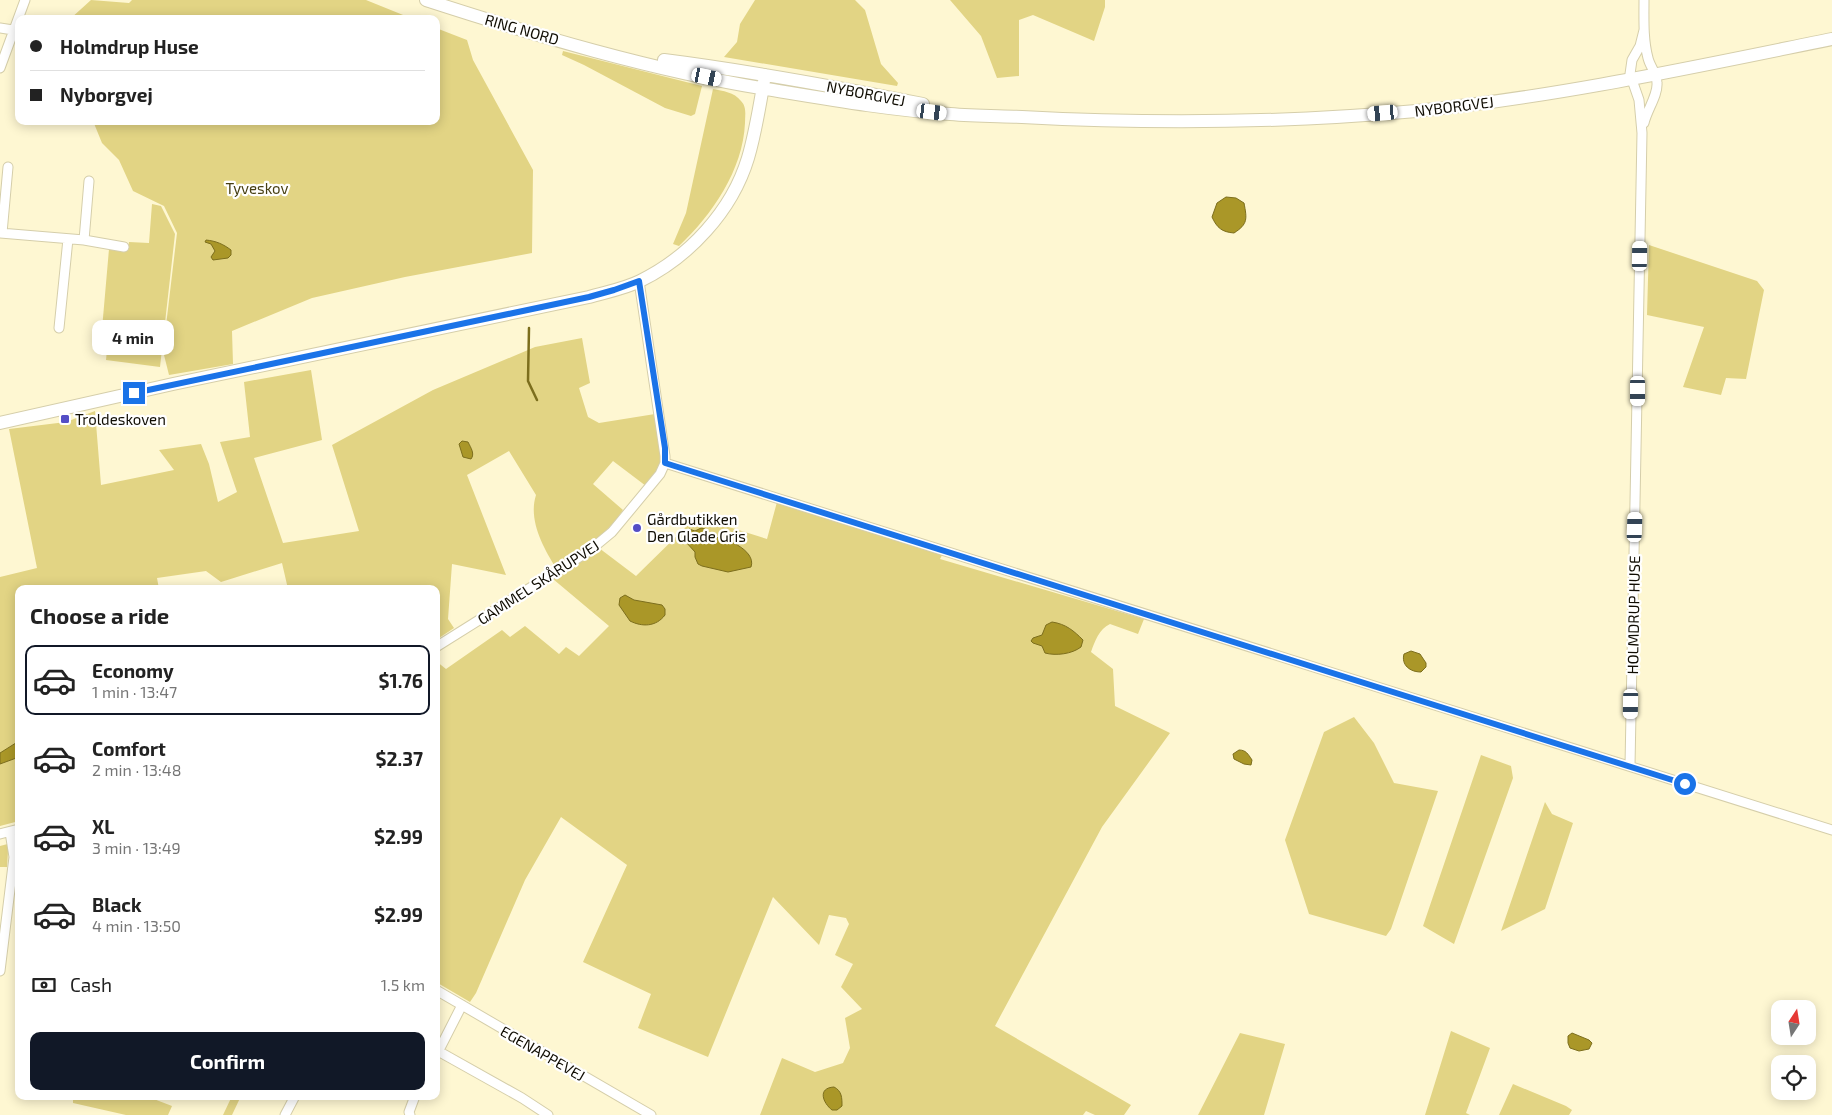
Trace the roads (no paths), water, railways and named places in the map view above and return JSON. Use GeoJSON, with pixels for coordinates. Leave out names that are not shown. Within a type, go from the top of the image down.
{"type":"FeatureCollection","features":[{"type":"Feature","properties":{"kind":"main road","name":"RING NORD"},"geometry":{"type":"LineString","coordinates":[[426,0],[491,21],[651,65],[762,89]]}},
{"type":"Feature","properties":{"kind":"main road","name":"NYBORGVEJ"},"geometry":{"type":"LineString","coordinates":[[762,89],[878,106],[941,113],[1010,117],[1096,121],[1196,122],[1312,119],[1429,109],[1631,81],[1832,39]]}},
{"type":"Feature","properties":{"kind":"main road","name":"RING NORD"},"geometry":{"type":"LineString","coordinates":[[590,48],[765,76]]}},
{"type":"Feature","properties":{"kind":"main road","name":"NYBORGVEJ"},"geometry":{"type":"LineString","coordinates":[[765,76],[869,92],[922,104],[1010,117]]}},
{"type":"Feature","properties":{"kind":"main road"},"geometry":{"type":"LineString","coordinates":[[0,423],[173,384],[589,297],[639,281],[680,256],[698,240],[714,222],[727,202],[739,182],[748,159],[765,76]]}},
{"type":"Feature","properties":{"kind":"street"},"geometry":{"type":"LineString","coordinates":[[19,15],[25,0]]}},
{"type":"Feature","properties":{"kind":"street"},"geometry":{"type":"LineString","coordinates":[[1644,0],[1644,30],[1648,57],[1656,75]]}},
{"type":"Feature","properties":{"kind":"street"},"geometry":{"type":"LineString","coordinates":[[0,68],[15,25]]}},
{"type":"Feature","properties":{"kind":"street"},"geometry":{"type":"LineString","coordinates":[[0,28],[13,30]]}},
{"type":"Feature","properties":{"kind":"street"},"geometry":{"type":"LineString","coordinates":[[1631,81],[1632,60],[1640,46],[1644,30]]}},
{"type":"Feature","properties":{"kind":"street","name":"HOLMDRUP HUSE"},"geometry":{"type":"LineString","coordinates":[[1642,134],[1646,114],[1656,94],[1656,75]]}},
{"type":"Feature","properties":{"kind":"street","name":"HOLMDRUP HUSE"},"geometry":{"type":"LineString","coordinates":[[1630,766],[1642,134],[1639,100],[1631,81]]}},
{"type":"Feature","properties":{"kind":"street"},"geometry":{"type":"LineString","coordinates":[[8,168],[1,233],[84,240],[124,248]]}},
{"type":"Feature","properties":{"kind":"street"},"geometry":{"type":"LineString","coordinates":[[84,240],[89,181]]}},
{"type":"Feature","properties":{"kind":"street"},"geometry":{"type":"LineString","coordinates":[[59,328],[68,239]]}},
{"type":"Feature","properties":{"kind":"street"},"geometry":{"type":"LineString","coordinates":[[639,281],[665,448],[665,463],[1832,830]]}},
{"type":"Feature","properties":{"kind":"street","name":"GAMMEL SKÅRUPVEJ"},"geometry":{"type":"LineString","coordinates":[[440,645],[589,551],[612,532],[660,474],[665,463]]}},
{"type":"Feature","properties":{"kind":"street"},"geometry":{"type":"LineString","coordinates":[[0,834],[14,830],[14,857],[0,971]]}},
{"type":"Feature","properties":{"kind":"street","name":"EGENAPPEVEJ"},"geometry":{"type":"LineString","coordinates":[[440,992],[651,1115]]}},
{"type":"Feature","properties":{"kind":"street"},"geometry":{"type":"LineString","coordinates":[[440,1047],[462,1005]]}},
{"type":"Feature","properties":{"kind":"street"},"geometry":{"type":"LineString","coordinates":[[440,1055],[522,1098],[548,1115]]}},
{"type":"Feature","properties":{"kind":"street"},"geometry":{"type":"LineString","coordinates":[[285,1115],[293,1100]]}},
{"type":"Feature","properties":{"kind":"street"},"geometry":{"type":"LineString","coordinates":[[410,1115],[414,1100]]}},
{"type":"Feature","properties":{"kind":"waterway"},"geometry":{"type":"LineString","coordinates":[[529,328],[528,381],[537,400]]}},
{"type":"Feature","properties":{"kind":"place","name":"Troldeskoven"},"geometry":{"type":"Point","coordinates":[65,419]}},
{"type":"Feature","properties":{"kind":"place","name":"Gårdbutikken Den Glade Gris"},"geometry":{"type":"Point","coordinates":[637,528]}},
{"type":"Feature","properties":{"kind":"park label","name":"Tyveskov"},"geometry":{"type":"Point","coordinates":[257,188]}}]}
